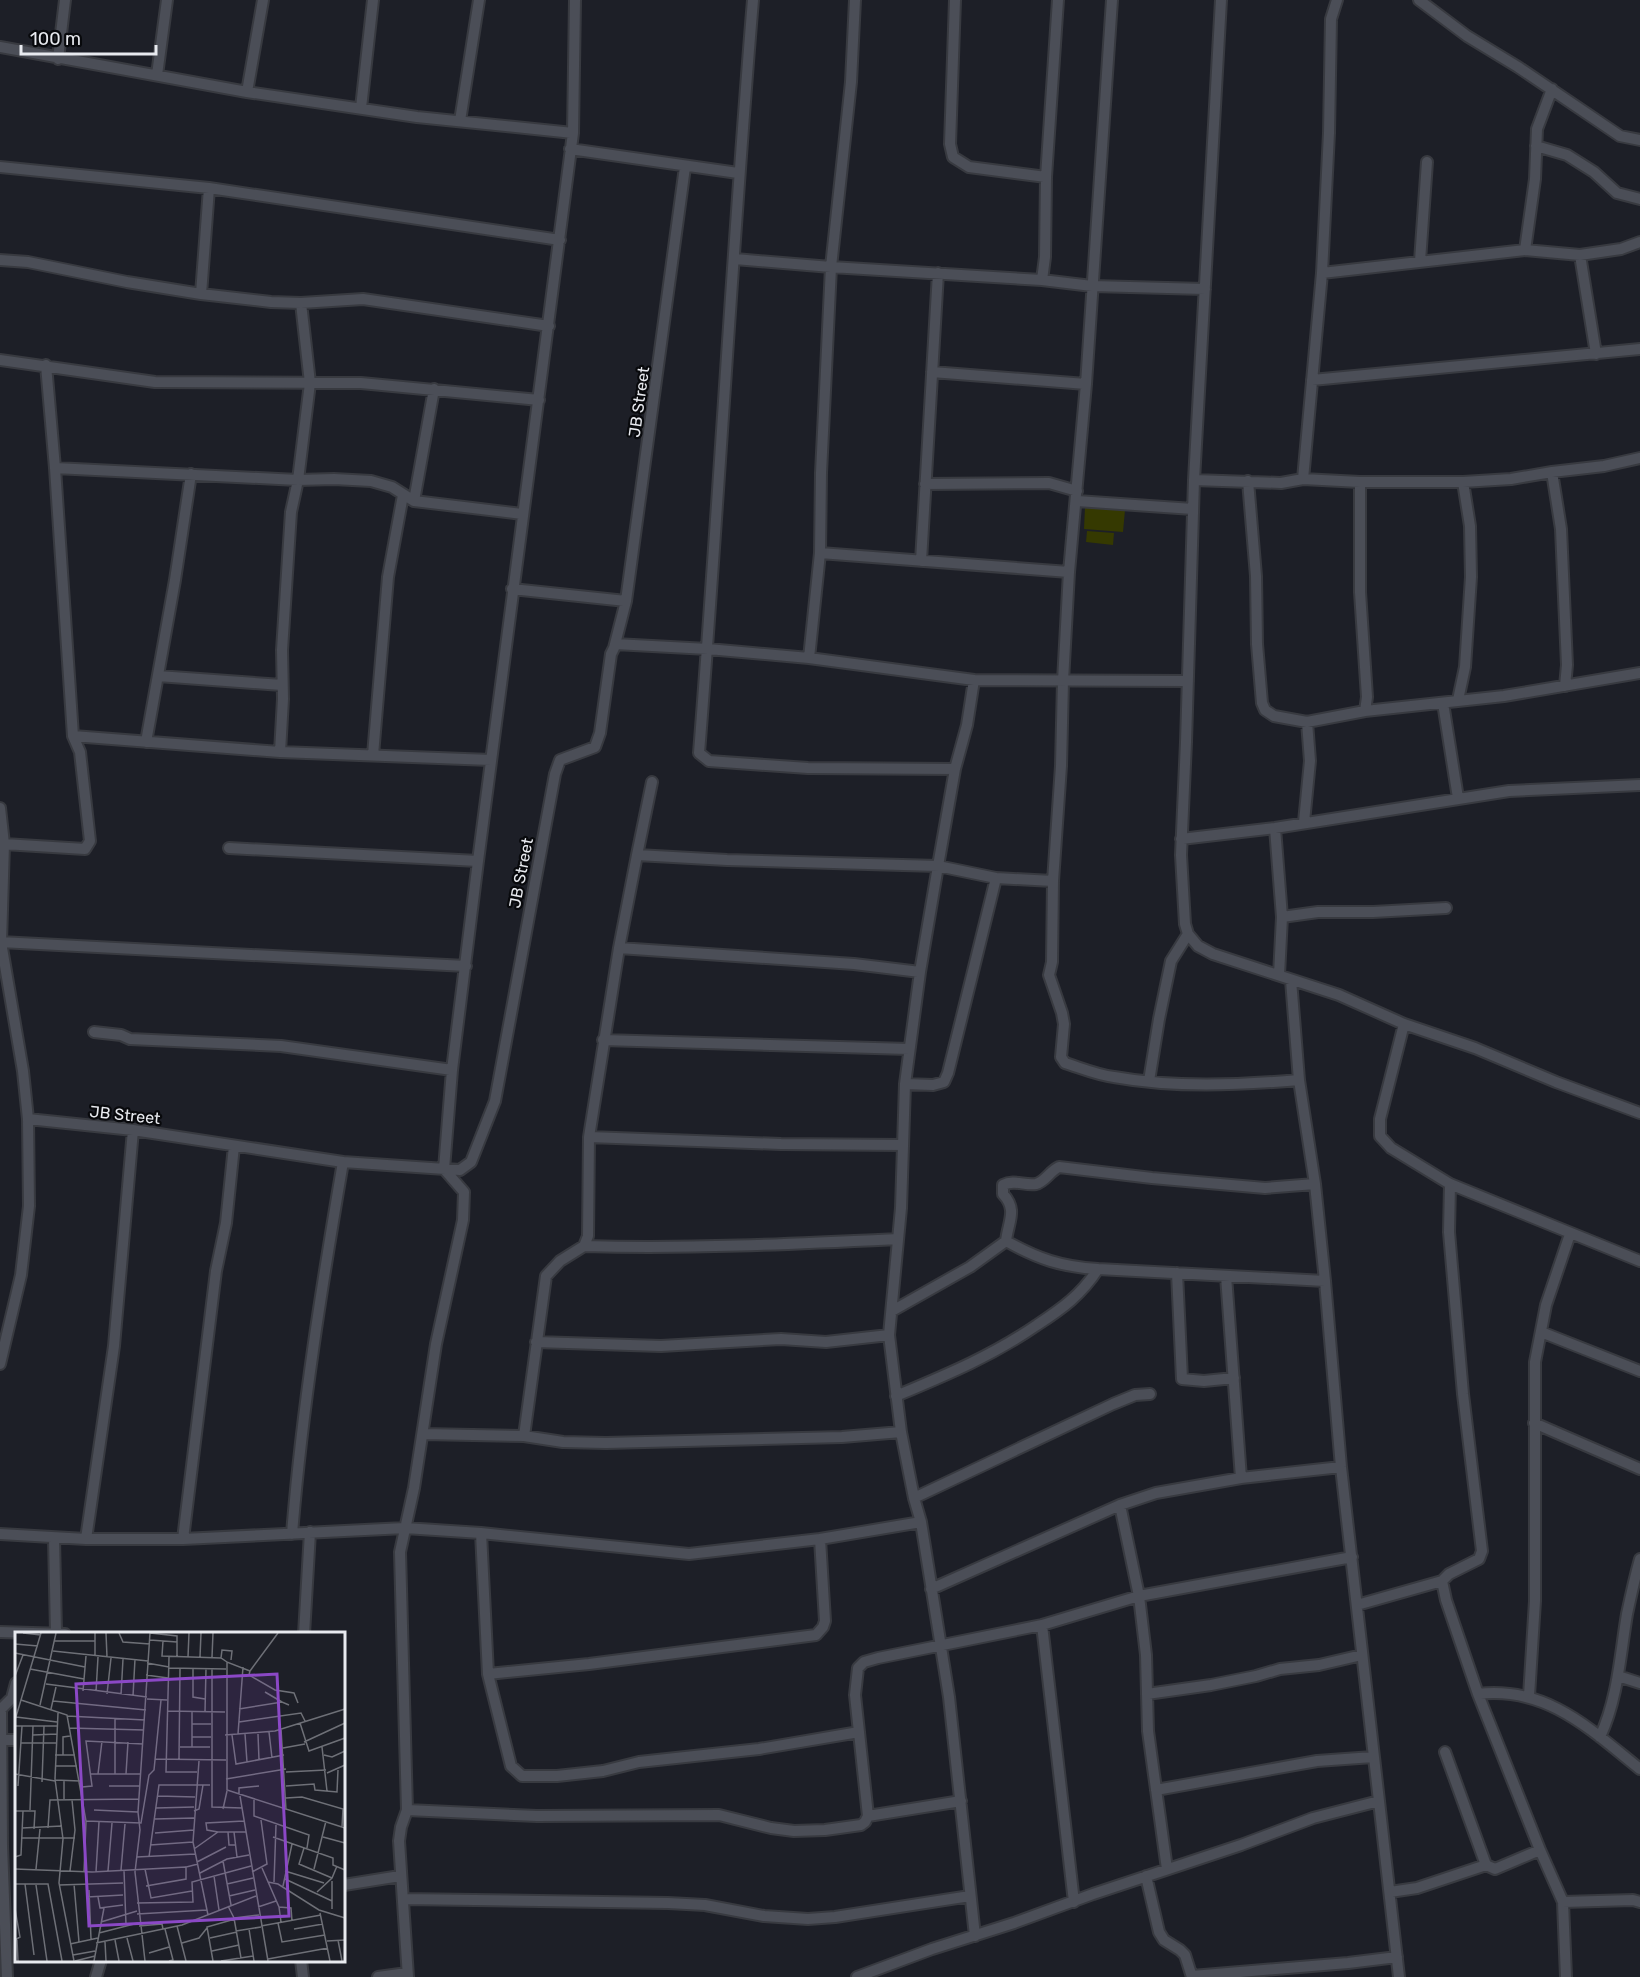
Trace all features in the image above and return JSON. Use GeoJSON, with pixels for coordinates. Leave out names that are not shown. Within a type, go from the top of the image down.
{"type":"FeatureCollection","features":[{"type":"Feature","properties":{"kind":"street"},"geometry":{"type":"LineString","coordinates":[[58,59],[65,0]]}},
{"type":"Feature","properties":{"kind":"street"},"geometry":{"type":"LineString","coordinates":[[157,75],[167,0]]}},
{"type":"Feature","properties":{"kind":"street"},"geometry":{"type":"LineString","coordinates":[[247,92],[264,0]]}},
{"type":"Feature","properties":{"kind":"street"},"geometry":{"type":"LineString","coordinates":[[361,108],[373,0]]}},
{"type":"Feature","properties":{"kind":"street"},"geometry":{"type":"LineString","coordinates":[[460,121],[479,0]]}},
{"type":"Feature","properties":{"kind":"street"},"geometry":{"type":"LineString","coordinates":[[378,1977],[408,1975],[399,1841],[407,1810],[400,1552],[423,1434],[438,1336],[464,1220],[464,1192],[444,1169],[452,1070],[573,133],[575,0]]}},
{"type":"Feature","properties":{"kind":"street"},"geometry":{"type":"LineString","coordinates":[[753,0],[738,173],[735,259],[699,753],[709,761],[807,768],[956,769]]}},
{"type":"Feature","properties":{"kind":"street"},"geometry":{"type":"LineString","coordinates":[[809,658],[820,553],[831,267],[851,82],[855,0]]}},
{"type":"Feature","properties":{"kind":"street"},"geometry":{"type":"LineString","coordinates":[[955,0],[950,144],[953,158],[969,167],[1046,177]]}},
{"type":"Feature","properties":{"kind":"street"},"geometry":{"type":"LineString","coordinates":[[1042,280],[1045,257],[1046,177],[1058,0]]}},
{"type":"Feature","properties":{"kind":"street"},"geometry":{"type":"LineString","coordinates":[[1112,0],[1086,384],[1069,572],[1061,766],[1053,881],[1052,962],[1049,975],[1064,1024],[1062,1060],[1065,1063],[1113,1077],[1149,1081],[1231,1085],[1299,1080]]}},
{"type":"Feature","properties":{"kind":"street"},"geometry":{"type":"LineString","coordinates":[[1221,0],[1194,480],[1181,840],[1183,913],[1188,934],[1198,946],[1213,954],[1339,995],[1404,1024],[1475,1048],[1556,1082],[1640,1113]]}},
{"type":"Feature","properties":{"kind":"street"},"geometry":{"type":"LineString","coordinates":[[1303,479],[1322,273],[1329,132],[1331,19],[1337,0]]}},
{"type":"Feature","properties":{"kind":"street"},"geometry":{"type":"LineString","coordinates":[[1419,0],[1467,36],[1552,89],[1620,136],[1640,140]]}},
{"type":"Feature","properties":{"kind":"street"},"geometry":{"type":"LineString","coordinates":[[0,47],[247,92],[417,117],[573,133]]}},
{"type":"Feature","properties":{"kind":"street"},"geometry":{"type":"LineString","coordinates":[[1525,250],[1534,179],[1537,129],[1552,89]]}},
{"type":"Feature","properties":{"kind":"street"},"geometry":{"type":"LineString","coordinates":[[1536,146],[1567,155],[1594,172],[1617,193],[1640,199]]}},
{"type":"Feature","properties":{"kind":"street"},"geometry":{"type":"LineString","coordinates":[[570,149],[738,173]]}},
{"type":"Feature","properties":{"kind":"street"},"geometry":{"type":"LineString","coordinates":[[1420,261],[1426,162]]}},
{"type":"Feature","properties":{"kind":"street"},"geometry":{"type":"LineString","coordinates":[[0,167],[209,188],[560,240]]}},
{"type":"Feature","properties":{"kind":"street","name":"JB Street"},"geometry":{"type":"LineString","coordinates":[[28,1119],[133,1130],[343,1162],[460,1170],[471,1162],[495,1101],[555,774],[560,760],[595,747],[600,733],[611,654],[626,601],[685,167]]}},
{"type":"Feature","properties":{"kind":"street"},"geometry":{"type":"LineString","coordinates":[[201,294],[209,188]]}},
{"type":"Feature","properties":{"kind":"street"},"geometry":{"type":"LineString","coordinates":[[1322,273],[1525,250],[1580,255],[1621,249],[1640,242]]}},
{"type":"Feature","properties":{"kind":"street"},"geometry":{"type":"LineString","coordinates":[[1580,255],[1596,354]]}},
{"type":"Feature","properties":{"kind":"street"},"geometry":{"type":"LineString","coordinates":[[735,259],[1042,280],[1092,286],[1205,289]]}},
{"type":"Feature","properties":{"kind":"street"},"geometry":{"type":"LineString","coordinates":[[0,260],[28,262],[201,294],[301,303],[363,299],[549,326]]}},
{"type":"Feature","properties":{"kind":"street"},"geometry":{"type":"LineString","coordinates":[[921,561],[938,273]]}},
{"type":"Feature","properties":{"kind":"street"},"geometry":{"type":"LineString","coordinates":[[280,752],[282,650],[291,512],[298,480],[310,383],[301,303]]}},
{"type":"Feature","properties":{"kind":"street"},"geometry":{"type":"LineString","coordinates":[[1312,380],[1640,349]]}},
{"type":"Feature","properties":{"kind":"street"},"geometry":{"type":"LineString","coordinates":[[0,360],[155,382],[361,383],[539,400]]}},
{"type":"Feature","properties":{"kind":"street"},"geometry":{"type":"LineString","coordinates":[[4,844],[85,849],[90,841],[80,752],[73,736],[46,365]]}},
{"type":"Feature","properties":{"kind":"street"},"geometry":{"type":"LineString","coordinates":[[932,372],[1086,384]]}},
{"type":"Feature","properties":{"kind":"street"},"geometry":{"type":"LineString","coordinates":[[414,501],[434,389]]}},
{"type":"Feature","properties":{"kind":"street"},"geometry":{"type":"LineString","coordinates":[[1194,480],[1281,483],[1303,479],[1360,482],[1463,482],[1511,479],[1552,471],[1604,466],[1640,458]]}},
{"type":"Feature","properties":{"kind":"street"},"geometry":{"type":"LineString","coordinates":[[55,468],[298,480],[371,481],[392,487],[414,501],[522,514]]}},
{"type":"Feature","properties":{"kind":"street"},"geometry":{"type":"LineString","coordinates":[[1552,471],[1561,529],[1567,666],[1565,686]]}},
{"type":"Feature","properties":{"kind":"street"},"geometry":{"type":"LineString","coordinates":[[146,742],[191,474]]}},
{"type":"Feature","properties":{"kind":"street"},"geometry":{"type":"LineString","coordinates":[[1248,481],[1256,576],[1257,644],[1262,704],[1265,710],[1274,716],[1307,722],[1365,711],[1504,696],[1640,673]]}},
{"type":"Feature","properties":{"kind":"street"},"geometry":{"type":"LineString","coordinates":[[1360,482],[1360,592],[1365,711]]}},
{"type":"Feature","properties":{"kind":"street"},"geometry":{"type":"LineString","coordinates":[[1458,700],[1465,667],[1471,568],[1470,526],[1463,482]]}},
{"type":"Feature","properties":{"kind":"street"},"geometry":{"type":"LineString","coordinates":[[925,484],[1049,483],[1077,496],[1193,509]]}},
{"type":"Feature","properties":{"kind":"street"},"geometry":{"type":"LineString","coordinates":[[373,755],[388,577],[403,495]]}},
{"type":"Feature","properties":{"kind":"street"},"geometry":{"type":"LineString","coordinates":[[820,553],[1069,572]]}},
{"type":"Feature","properties":{"kind":"street"},"geometry":{"type":"LineString","coordinates":[[513,589],[626,601]]}},
{"type":"Feature","properties":{"kind":"street"},"geometry":{"type":"LineString","coordinates":[[615,644],[809,658],[974,680],[1188,681]]}},
{"type":"Feature","properties":{"kind":"street"},"geometry":{"type":"LineString","coordinates":[[158,676],[282,685]]}},
{"type":"Feature","properties":{"kind":"street"},"geometry":{"type":"LineString","coordinates":[[974,680],[938,866],[909,1049],[905,1084],[901,1208],[890,1335],[901,1432],[921,1522],[942,1647],[975,1936]]}},
{"type":"Feature","properties":{"kind":"street"},"geometry":{"type":"LineString","coordinates":[[1443,703],[1458,798]]}},
{"type":"Feature","properties":{"kind":"street"},"geometry":{"type":"LineString","coordinates":[[1304,822],[1310,761],[1307,722]]}},
{"type":"Feature","properties":{"kind":"street"},"geometry":{"type":"LineString","coordinates":[[73,736],[280,752],[491,760]]}},
{"type":"Feature","properties":{"kind":"street"},"geometry":{"type":"LineString","coordinates":[[584,1246],[588,1236],[589,1137],[603,1040],[652,782]]}},
{"type":"Feature","properties":{"kind":"street"},"geometry":{"type":"LineString","coordinates":[[1181,840],[1389,811],[1458,798],[1509,792],[1640,785]]}},
{"type":"Feature","properties":{"kind":"street"},"geometry":{"type":"LineString","coordinates":[[0,808],[4,844],[1,942],[23,1071],[28,1119],[29,1206],[23,1263],[0,1364]]}},
{"type":"Feature","properties":{"kind":"street"},"geometry":{"type":"LineString","coordinates":[[1275,828],[1282,917],[1279,975]]}},
{"type":"Feature","properties":{"kind":"street"},"geometry":{"type":"LineString","coordinates":[[230,848],[478,861]]}},
{"type":"Feature","properties":{"kind":"street"},"geometry":{"type":"LineString","coordinates":[[638,855],[938,866],[996,878],[1053,881]]}},
{"type":"Feature","properties":{"kind":"street"},"geometry":{"type":"LineString","coordinates":[[905,1084],[933,1085],[944,1082],[948,1073],[996,878]]}},
{"type":"Feature","properties":{"kind":"street"},"geometry":{"type":"LineString","coordinates":[[1282,917],[1318,912],[1446,908]]}},
{"type":"Feature","properties":{"kind":"street"},"geometry":{"type":"LineString","coordinates":[[1149,1081],[1171,961],[1188,934]]}},
{"type":"Feature","properties":{"kind":"street"},"geometry":{"type":"LineString","coordinates":[[1,942],[466,966]]}},
{"type":"Feature","properties":{"kind":"street"},"geometry":{"type":"LineString","coordinates":[[619,948],[854,964],[920,972]]}},
{"type":"Feature","properties":{"kind":"street"},"geometry":{"type":"LineString","coordinates":[[1291,980],[1299,1080],[1315,1184],[1341,1467],[1399,1977]]}},
{"type":"Feature","properties":{"kind":"street"},"geometry":{"type":"LineString","coordinates":[[1404,1024],[1380,1119],[1380,1136],[1391,1148],[1450,1184],[1640,1261]]}},
{"type":"Feature","properties":{"kind":"street"},"geometry":{"type":"LineString","coordinates":[[94,1032],[121,1035],[130,1039],[281,1046],[452,1070]]}},
{"type":"Feature","properties":{"kind":"street"},"geometry":{"type":"LineString","coordinates":[[603,1040],[909,1049]]}},
{"type":"Feature","properties":{"kind":"street"},"geometry":{"type":"LineString","coordinates":[[86,1539],[114,1346],[133,1130]]}},
{"type":"Feature","properties":{"kind":"street"},"geometry":{"type":"LineString","coordinates":[[589,1137],[781,1144],[902,1145]]}},
{"type":"Feature","properties":{"kind":"street"},"geometry":{"type":"LineString","coordinates":[[183,1539],[216,1270],[226,1223],[234,1146]]}},
{"type":"Feature","properties":{"kind":"street"},"geometry":{"type":"LineString","coordinates":[[292,1534],[298,1461],[311,1362],[343,1162]]}},
{"type":"Feature","properties":{"kind":"street"},"geometry":{"type":"LineString","coordinates":[[892,1311],[970,1267],[1006,1241],[1012,1211],[1009,1200],[1003,1194],[1003,1185],[1009,1182],[1036,1184],[1043,1181],[1051,1170],[1059,1167],[1265,1188],[1315,1184]]}},
{"type":"Feature","properties":{"kind":"street"},"geometry":{"type":"LineString","coordinates":[[1357,1605],[1442,1581],[1449,1574],[1479,1559],[1482,1551],[1463,1394],[1449,1232],[1450,1184]]}},
{"type":"Feature","properties":{"kind":"street"},"geometry":{"type":"LineString","coordinates":[[1529,1696],[1534,1601],[1535,1362],[1546,1305],[1570,1234]]}},
{"type":"Feature","properties":{"kind":"street"},"geometry":{"type":"LineString","coordinates":[[524,1436],[546,1276],[560,1261],[584,1246],[655,1248],[745,1246],[897,1239]]}},
{"type":"Feature","properties":{"kind":"street"},"geometry":{"type":"LineString","coordinates":[[1006,1241],[1030,1255],[1076,1268],[1325,1281]]}},
{"type":"Feature","properties":{"kind":"street"},"geometry":{"type":"LineString","coordinates":[[896,1396],[970,1365],[1004,1347],[1068,1304],[1086,1288],[1098,1269]]}},
{"type":"Feature","properties":{"kind":"street"},"geometry":{"type":"LineString","coordinates":[[1177,1273],[1182,1379],[1204,1381],[1234,1378]]}},
{"type":"Feature","properties":{"kind":"street"},"geometry":{"type":"LineString","coordinates":[[1226,1276],[1241,1478]]}},
{"type":"Feature","properties":{"kind":"street"},"geometry":{"type":"LineString","coordinates":[[1541,1332],[1640,1371]]}},
{"type":"Feature","properties":{"kind":"street"},"geometry":{"type":"LineString","coordinates":[[537,1342],[661,1346],[781,1339],[826,1342],[890,1335]]}},
{"type":"Feature","properties":{"kind":"street"},"geometry":{"type":"LineString","coordinates":[[914,1498],[1113,1404],[1135,1395],[1150,1394]]}},
{"type":"Feature","properties":{"kind":"street"},"geometry":{"type":"LineString","coordinates":[[1534,1423],[1640,1469]]}},
{"type":"Feature","properties":{"kind":"street"},"geometry":{"type":"LineString","coordinates":[[423,1434],[524,1436],[563,1442],[606,1443],[842,1437],[901,1432]]}},
{"type":"Feature","properties":{"kind":"street"},"geometry":{"type":"LineString","coordinates":[[931,1589],[1120,1505],[1156,1493],[1241,1478],[1341,1467]]}},
{"type":"Feature","properties":{"kind":"street"},"geometry":{"type":"LineString","coordinates":[[1120,1505],[1139,1596],[1146,1655],[1148,1731],[1167,1869]]}},
{"type":"Feature","properties":{"kind":"street"},"geometry":{"type":"LineString","coordinates":[[0,1534],[86,1539],[183,1539],[405,1528],[481,1533],[689,1554],[820,1539],[921,1522]]}},
{"type":"Feature","properties":{"kind":"street"},"geometry":{"type":"LineString","coordinates":[[304,1632],[310,1532]]}},
{"type":"Feature","properties":{"kind":"street"},"geometry":{"type":"LineString","coordinates":[[481,1533],[489,1674],[511,1766],[522,1776],[557,1776],[603,1771],[639,1762],[759,1749],[859,1732]]}},
{"type":"Feature","properties":{"kind":"street"},"geometry":{"type":"LineString","coordinates":[[54,1538],[56,1632]]}},
{"type":"Feature","properties":{"kind":"street"},"geometry":{"type":"LineString","coordinates":[[489,1674],[589,1664],[816,1635],[825,1621],[820,1539]]}},
{"type":"Feature","properties":{"kind":"street"},"geometry":{"type":"LineString","coordinates":[[407,1810],[537,1816],[718,1815],[771,1828],[794,1831],[861,1825],[866,1822],[868,1816],[855,1695],[858,1668],[864,1662],[1042,1625],[1139,1596],[1352,1557]]}},
{"type":"Feature","properties":{"kind":"street"},"geometry":{"type":"LineString","coordinates":[[1600,1737],[1608,1719],[1640,1559]]}},
{"type":"Feature","properties":{"kind":"street"},"geometry":{"type":"LineString","coordinates":[[1442,1581],[1446,1600],[1478,1694],[1563,1902],[1566,1977]]}},
{"type":"Feature","properties":{"kind":"street"},"geometry":{"type":"LineString","coordinates":[[1628,1610],[1640,1614]]}},
{"type":"Feature","properties":{"kind":"street"},"geometry":{"type":"LineString","coordinates":[[1042,1625],[1074,1902]]}},
{"type":"Feature","properties":{"kind":"street"},"geometry":{"type":"LineString","coordinates":[[0,1632],[15,1632]]}},
{"type":"Feature","properties":{"kind":"street"},"geometry":{"type":"LineString","coordinates":[[1147,1694],[1211,1685],[1280,1669],[1318,1665],[1362,1656]]}},
{"type":"Feature","properties":{"kind":"street"},"geometry":{"type":"LineString","coordinates":[[1617,1676],[1640,1683]]}},
{"type":"Feature","properties":{"kind":"street"},"geometry":{"type":"LineString","coordinates":[[7,1977],[0,1740],[1,1709],[12,1698],[15,1687]]}},
{"type":"Feature","properties":{"kind":"street"},"geometry":{"type":"LineString","coordinates":[[1478,1694],[1496,1692],[1529,1696],[1565,1712],[1640,1769]]}},
{"type":"Feature","properties":{"kind":"street"},"geometry":{"type":"LineString","coordinates":[[1445,1752],[1486,1865]]}},
{"type":"Feature","properties":{"kind":"street"},"geometry":{"type":"LineString","coordinates":[[1156,1790],[1317,1761],[1373,1757]]}},
{"type":"Feature","properties":{"kind":"street"},"geometry":{"type":"LineString","coordinates":[[868,1816],[961,1801]]}},
{"type":"Feature","properties":{"kind":"street"},"geometry":{"type":"LineString","coordinates":[[857,1977],[1313,1818],[1378,1801]]}},
{"type":"Feature","properties":{"kind":"street"},"geometry":{"type":"LineString","coordinates":[[1390,1892],[1418,1888],[1486,1865],[1495,1869],[1540,1850]]}},
{"type":"Feature","properties":{"kind":"street"},"geometry":{"type":"LineString","coordinates":[[345,1885],[400,1876]]}},
{"type":"Feature","properties":{"kind":"street"},"geometry":{"type":"LineString","coordinates":[[1146,1876],[1159,1932],[1164,1940],[1185,1955],[1192,1976],[1348,1963],[1397,1956]]}},
{"type":"Feature","properties":{"kind":"street"},"geometry":{"type":"LineString","coordinates":[[404,1899],[668,1903],[705,1905],[764,1916],[808,1919],[835,1917],[970,1896]]}},
{"type":"Feature","properties":{"kind":"street"},"geometry":{"type":"LineString","coordinates":[[1563,1902],[1633,1900],[1640,1902]]}},
{"type":"Feature","properties":{"kind":"street"},"geometry":{"type":"LineString","coordinates":[[96,1977],[100,1962]]}},
{"type":"Feature","properties":{"kind":"street"},"geometry":{"type":"LineString","coordinates":[[301,1962],[303,1977]]}},
{"type":"Feature","properties":{"kind":"green space"},"geometry":{"type":"Polygon","coordinates":[[[1085,507],[1125,510],[1123,532],[1084,529],[1085,507]]]}},
{"type":"Feature","properties":{"kind":"green space"},"geometry":{"type":"Polygon","coordinates":[[[1087,531],[1114,533],[1113,545],[1086,542],[1087,531]]]}}]}
